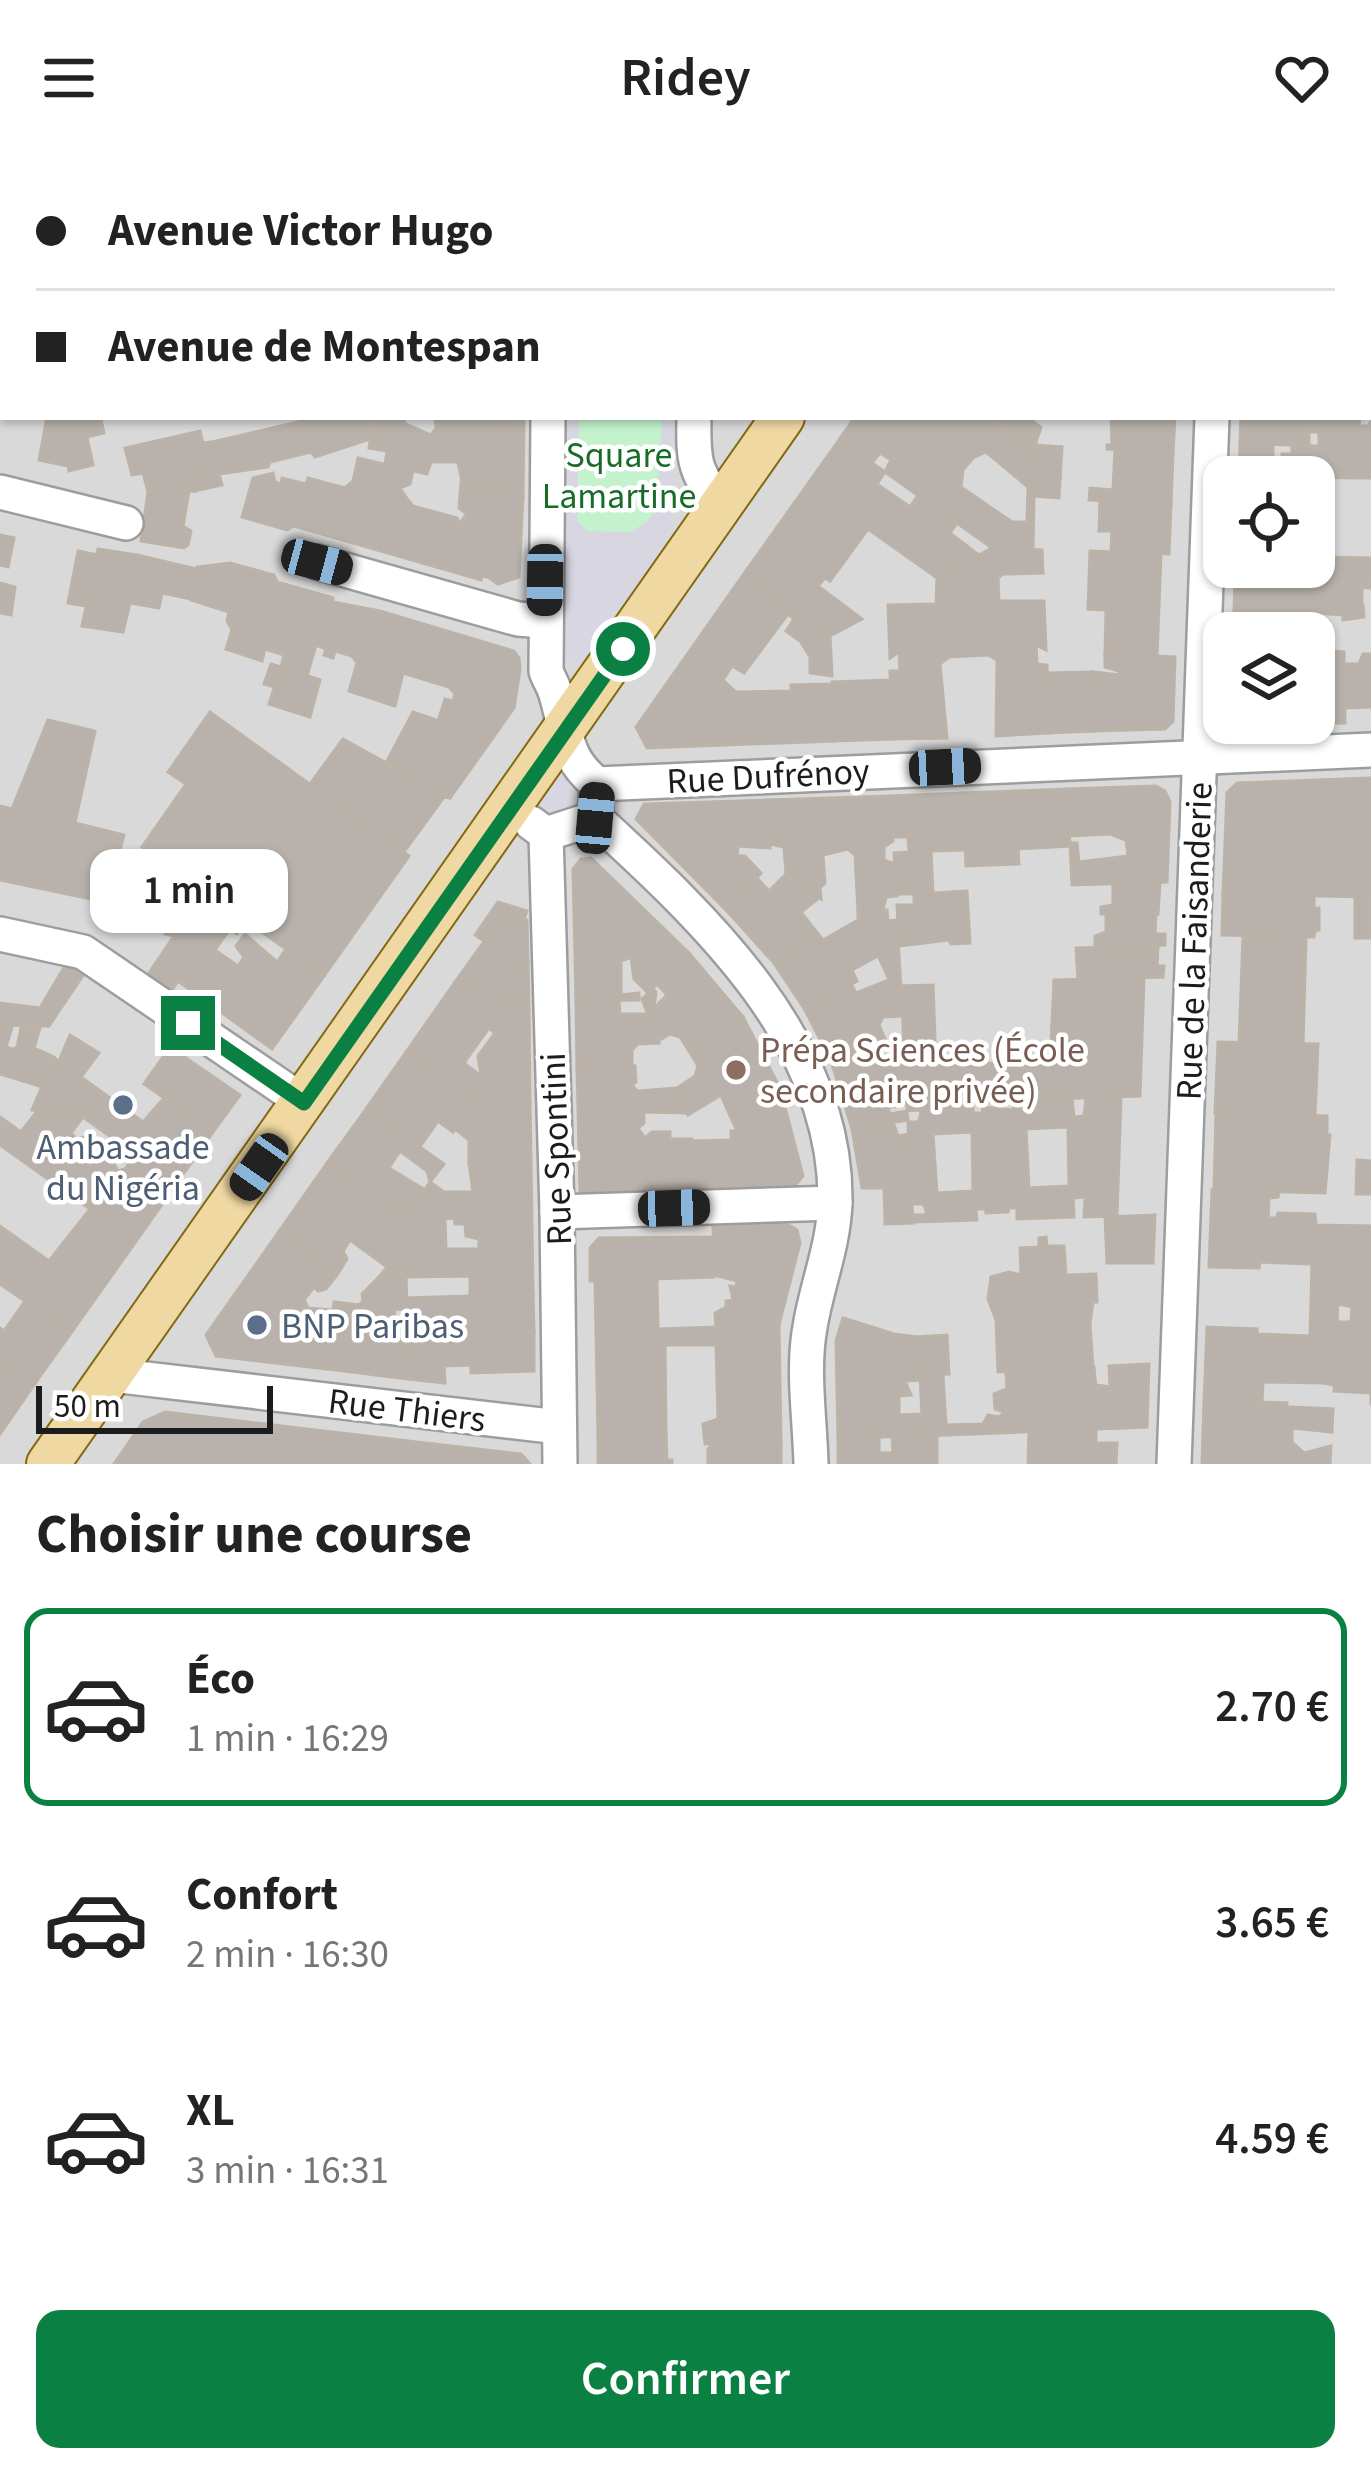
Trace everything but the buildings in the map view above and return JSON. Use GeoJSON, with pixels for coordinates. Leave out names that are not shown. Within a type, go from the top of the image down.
{"type":"FeatureCollection","features":[{"type":"Feature","properties":{"kind":"main road"},"geometry":{"type":"LineString","coordinates":[[48,1464],[781,420]]}},
{"type":"Feature","properties":{"kind":"street"},"geometry":{"type":"LineString","coordinates":[[548,420],[546,671],[576,766],[597,784],[595,818],[732,955],[772,1007],[807,1074],[833,1152],[832,1239],[809,1330],[811,1464]]}},
{"type":"Feature","properties":{"kind":"street"},"geometry":{"type":"LineString","coordinates":[[694,420],[693,463],[723,507]]}},
{"type":"Feature","properties":{"kind":"street","name":"Rue de la Faisanderie"},"geometry":{"type":"LineString","coordinates":[[1174,1464],[1212,420]]}},
{"type":"Feature","properties":{"kind":"street"},"geometry":{"type":"LineString","coordinates":[[0,492],[126,523]]}},
{"type":"Feature","properties":{"kind":"street"},"geometry":{"type":"LineString","coordinates":[[317,562],[518,619],[544,621]]}},
{"type":"Feature","properties":{"kind":"street","name":"Rue Dufrénoy"},"geometry":{"type":"LineString","coordinates":[[597,784],[1371,750]]}},
{"type":"Feature","properties":{"kind":"street"},"geometry":{"type":"LineString","coordinates":[[511,807],[546,834],[595,818]]}},
{"type":"Feature","properties":{"kind":"street","name":"Rue Spontini"},"geometry":{"type":"LineString","coordinates":[[546,834],[560,1464]]}},
{"type":"Feature","properties":{"kind":"street"},"geometry":{"type":"LineString","coordinates":[[0,934],[83,952],[304,1103]]}},
{"type":"Feature","properties":{"kind":"street"},"geometry":{"type":"LineString","coordinates":[[557,1211],[835,1203]]}},
{"type":"Feature","properties":{"kind":"street","name":"Rue Thiers"},"geometry":{"type":"LineString","coordinates":[[112,1375],[559,1427]]}},
{"type":"Feature","properties":{"kind":"shaded area"},"geometry":{"type":"Polygon","coordinates":[[[0,420],[1371,420],[1371,1464],[0,1464],[0,420]]]}},
{"type":"Feature","properties":{"kind":"shaded area"},"geometry":{"type":"Polygon","coordinates":[[[564,420],[579,420],[577,521],[587,531],[630,532],[648,521],[657,507],[662,420],[676,420],[673,517],[662,551],[587,657],[569,661],[559,649],[564,420]]]}},
{"type":"Feature","properties":{"kind":"shaded area"},"geometry":{"type":"Polygon","coordinates":[[[559,773],[567,779],[572,806],[564,811],[538,810],[535,803],[559,773]]]}},
{"type":"Feature","properties":{"kind":"green space","name":"Square Lamartine"},"geometry":{"type":"Polygon","coordinates":[[[579,420],[662,420],[662,480],[654,512],[646,523],[634,531],[617,533],[587,531],[577,521],[579,420]]]}},
{"type":"Feature","properties":{"kind":"place","name":"Prépa Sciences (École secondaire privée)"},"geometry":{"type":"Point","coordinates":[736,1070]}},
{"type":"Feature","properties":{"kind":"place","name":"Ambassade du Nigéria"},"geometry":{"type":"Point","coordinates":[123,1105]}},
{"type":"Feature","properties":{"kind":"place","name":"BNP Paribas"},"geometry":{"type":"Point","coordinates":[257,1325]}},
{"type":"Feature","properties":{"kind":"route"},"geometry":{"type":"LineString","coordinates":[[188,1023],[304,1103],[623,649]]}}]}
